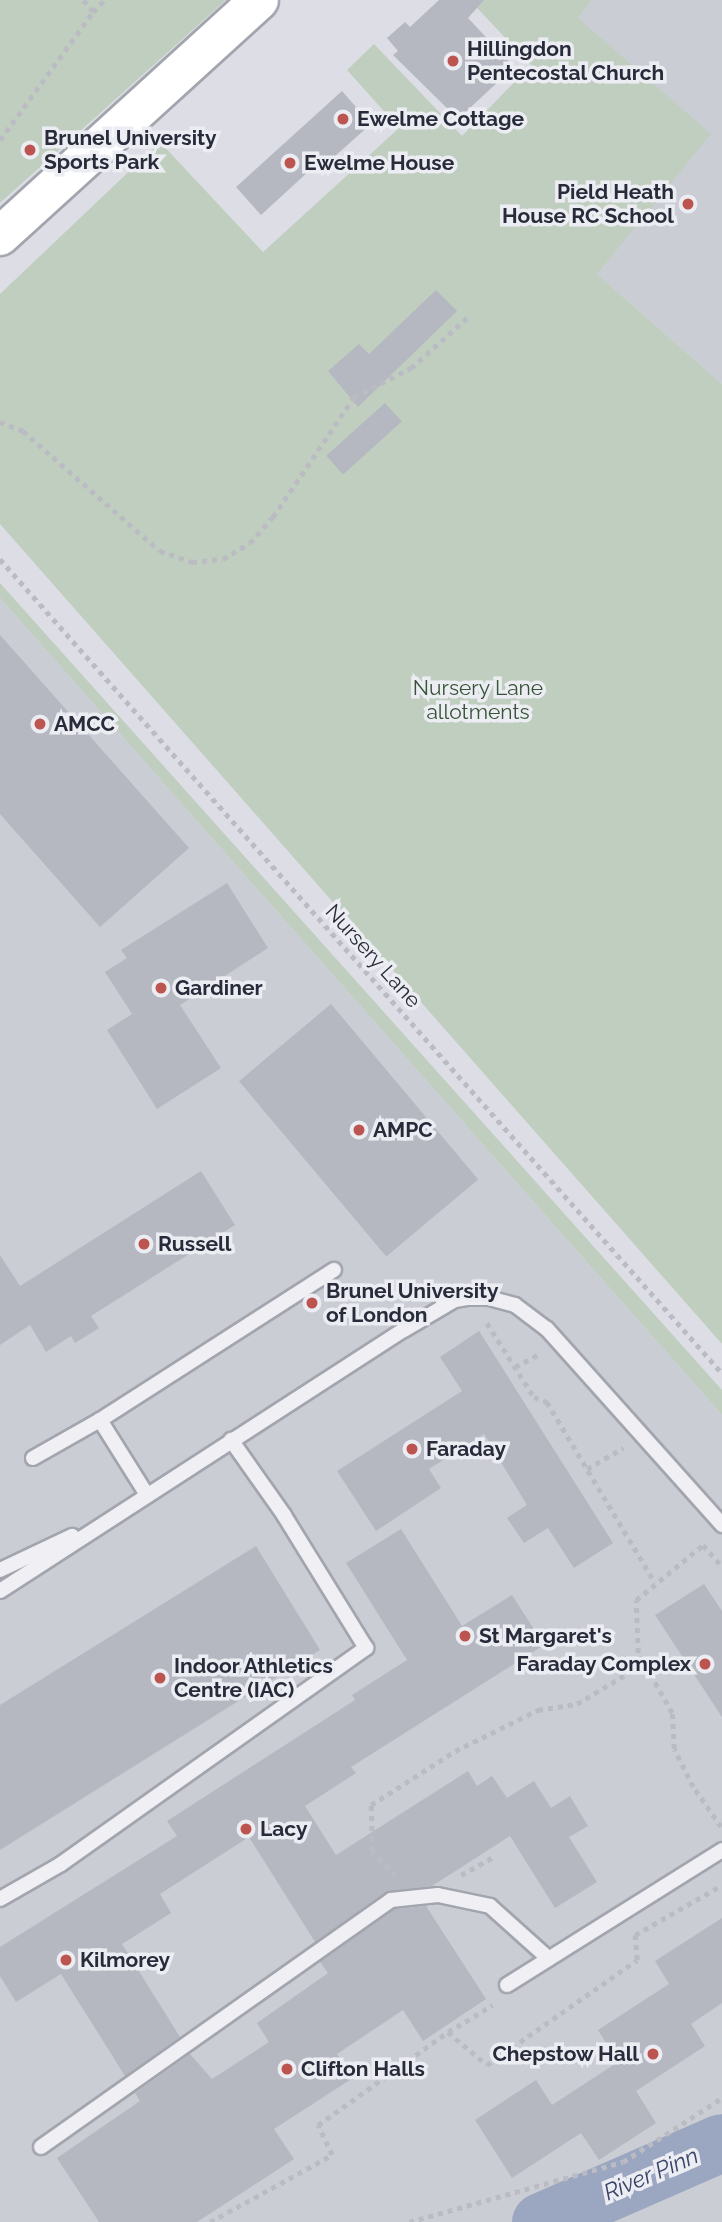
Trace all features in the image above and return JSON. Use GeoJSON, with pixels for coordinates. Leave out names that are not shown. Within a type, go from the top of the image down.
{"type":"FeatureCollection","features":[{"type":"Feature","properties":{"kind":"street"},"geometry":{"type":"LineString","coordinates":[[0,236],[259,0]]}},
{"type":"Feature","properties":{"kind":"lane"},"geometry":{"type":"LineString","coordinates":[[33,1458],[100,1420],[334,1270]]}},
{"type":"Feature","properties":{"kind":"lane"},"geometry":{"type":"LineString","coordinates":[[0,1591],[232,1440],[455,1300],[489,1298],[515,1305],[547,1329],[722,1525]]}},
{"type":"Feature","properties":{"kind":"lane"},"geometry":{"type":"LineString","coordinates":[[100,1420],[147,1495]]}},
{"type":"Feature","properties":{"kind":"lane"},"geometry":{"type":"LineString","coordinates":[[0,1899],[61,1864],[366,1648],[284,1515],[232,1440]]}},
{"type":"Feature","properties":{"kind":"lane"},"geometry":{"type":"LineString","coordinates":[[0,1570],[100,1526]]}},
{"type":"Feature","properties":{"kind":"lane"},"geometry":{"type":"LineString","coordinates":[[507,1985],[722,1850]]}},
{"type":"Feature","properties":{"kind":"lane"},"geometry":{"type":"LineString","coordinates":[[41,2147],[391,1900],[438,1895],[490,1906],[549,1959]]}},
{"type":"Feature","properties":{"kind":"path"},"geometry":{"type":"LineString","coordinates":[[83,0],[93,12]]}},
{"type":"Feature","properties":{"kind":"path"},"geometry":{"type":"LineString","coordinates":[[0,140],[104,0]]}},
{"type":"Feature","properties":{"kind":"path"},"geometry":{"type":"LineString","coordinates":[[0,422],[23,431],[160,551],[192,562],[223,559],[250,543],[273,517],[354,397],[411,368],[467,318]]}},
{"type":"Feature","properties":{"kind":"path","name":"Nursery Lane"},"geometry":{"type":"LineString","coordinates":[[0,559],[722,1373]]}},
{"type":"Feature","properties":{"kind":"path"},"geometry":{"type":"LineString","coordinates":[[480,1311],[534,1397],[547,1402],[654,1581]]}},
{"type":"Feature","properties":{"kind":"path"},"geometry":{"type":"LineString","coordinates":[[515,1367],[546,1350]]}},
{"type":"Feature","properties":{"kind":"path"},"geometry":{"type":"LineString","coordinates":[[587,1469],[631,1442]]}},
{"type":"Feature","properties":{"kind":"path"},"geometry":{"type":"LineString","coordinates":[[720,1828],[674,1749],[672,1713],[638,1653],[636,1600],[654,1581],[703,1545],[722,1566]]}},
{"type":"Feature","properties":{"kind":"path"},"geometry":{"type":"LineString","coordinates":[[397,1878],[372,1852],[371,1805],[455,1751],[538,1710],[577,1704],[645,1663]]}},
{"type":"Feature","properties":{"kind":"path"},"geometry":{"type":"LineString","coordinates":[[450,1878],[461,1875],[495,1856]]}},
{"type":"Feature","properties":{"kind":"path"},"geometry":{"type":"LineString","coordinates":[[461,1875],[472,1883]]}},
{"type":"Feature","properties":{"kind":"path"},"geometry":{"type":"LineString","coordinates":[[448,2032],[487,2065],[637,1959],[635,1935],[722,1885]]}},
{"type":"Feature","properties":{"kind":"path"},"geometry":{"type":"LineString","coordinates":[[210,2222],[332,2155],[318,2124],[448,2032],[493,2005]]}},
{"type":"Feature","properties":{"kind":"path"},"geometry":{"type":"LineString","coordinates":[[409,2222],[622,2162],[722,2098]]}},
{"type":"Feature","properties":{"kind":"shaded area","name":"Pield Heath House RC School"},"geometry":{"type":"Polygon","coordinates":[[[592,0],[722,0],[722,384],[597,274],[578,18],[592,0]]]}},
{"type":"Feature","properties":{"kind":"shaded area","name":"Brunel University of London"},"geometry":{"type":"Polygon","coordinates":[[[0,598],[722,1415],[722,2222],[0,2222],[0,598]]]}},
{"type":"Feature","properties":{"kind":"green space","name":"Brunel University Sports Park"},"geometry":{"type":"Polygon","coordinates":[[[0,0],[226,0],[0,203],[0,0]]]}},
{"type":"Feature","properties":{"kind":"green space","name":"Nursery Lane allotments"},"geometry":{"type":"Polygon","coordinates":[[[477,0],[592,0],[578,18],[711,134],[597,274],[722,384],[722,1344],[0,524],[0,294],[160,142],[263,252],[399,128],[347,70],[374,44],[462,136],[531,65],[477,8],[477,0]]]}},
{"type":"Feature","properties":{"kind":"green space"},"geometry":{"type":"Polygon","coordinates":[[[0,583],[722,1390],[722,1415],[0,598],[0,583]]]}},
{"type":"Feature","properties":{"kind":"building","name":"Hillingdon Pentecostal Church"},"geometry":{"type":"Polygon","coordinates":[[[439,0],[484,0],[468,18],[514,67],[458,119],[393,55],[398,51],[387,38],[405,22],[410,27],[439,0]]]}},
{"type":"Feature","properties":{"kind":"building","name":"Ewelme House"},"geometry":{"type":"Polygon","coordinates":[[[342,91],[371,124],[325,165],[321,160],[261,215],[236,187],[342,91]]]}},
{"type":"Feature","properties":{"kind":"building"},"geometry":{"type":"Polygon","coordinates":[[[436,290],[457,311],[358,407],[328,371],[359,344],[369,354],[436,290]]]}},
{"type":"Feature","properties":{"kind":"building"},"geometry":{"type":"Polygon","coordinates":[[[385,403],[402,422],[343,474],[326,456],[385,403]]]}},
{"type":"Feature","properties":{"kind":"building","name":"AMCC"},"geometry":{"type":"Polygon","coordinates":[[[0,635],[189,848],[100,927],[0,814],[0,635]]]}},
{"type":"Feature","properties":{"kind":"building","name":"Gardiner"},"geometry":{"type":"Polygon","coordinates":[[[227,883],[268,948],[180,1005],[221,1068],[157,1109],[107,1030],[132,1014],[105,972],[127,958],[121,950],[227,883]]]}},
{"type":"Feature","properties":{"kind":"building","name":"AMPC"},"geometry":{"type":"Polygon","coordinates":[[[331,1004],[478,1179],[386,1257],[239,1081],[331,1004]]]}},
{"type":"Feature","properties":{"kind":"building","name":"Russell"},"geometry":{"type":"Polygon","coordinates":[[[201,1171],[235,1225],[91,1316],[99,1328],[75,1343],[71,1336],[46,1352],[30,1325],[0,1345],[0,1255],[20,1286],[201,1171]]]}},
{"type":"Feature","properties":{"kind":"building","name":"Faraday"},"geometry":{"type":"Polygon","coordinates":[[[479,1331],[613,1543],[574,1568],[548,1528],[524,1543],[507,1518],[527,1505],[484,1434],[429,1469],[441,1488],[376,1531],[337,1471],[462,1391],[440,1357],[479,1331]]]}},
{"type":"Feature","properties":{"kind":"building"},"geometry":{"type":"Polygon","coordinates":[[[401,1529],[462,1626],[512,1595],[544,1645],[351,1767],[356,1773],[305,1806],[336,1855],[468,1771],[477,1786],[492,1776],[507,1798],[534,1781],[551,1808],[570,1796],[588,1826],[569,1837],[597,1882],[555,1908],[510,1836],[432,1886],[386,1892],[315,1942],[249,1837],[160,1894],[171,1913],[122,1944],[180,2037],[125,2076],[61,1974],[16,2002],[0,1976],[0,1947],[177,1836],[167,1821],[355,1700],[352,1695],[407,1660],[346,1563],[401,1529]]]}},
{"type":"Feature","properties":{"kind":"building","name":"Indoor Athletics Centre (IAC)"},"geometry":{"type":"Polygon","coordinates":[[[256,1546],[320,1650],[0,1850],[0,1705],[256,1546]]]}},
{"type":"Feature","properties":{"kind":"building","name":"Faraday Complex"},"geometry":{"type":"Polygon","coordinates":[[[704,1584],[722,1611],[722,1717],[655,1615],[704,1584]]]}},
{"type":"Feature","properties":{"kind":"building","name":"Clifton Halls"},"geometry":{"type":"Polygon","coordinates":[[[426,1906],[486,1999],[423,2041],[403,2010],[337,2054],[353,2078],[274,2129],[294,2159],[197,2222],[99,2222],[57,2158],[140,2101],[135,2093],[190,2054],[212,2079],[269,2042],[257,2023],[328,1973],[320,1962],[395,1909],[426,1906]]]}},
{"type":"Feature","properties":{"kind":"building","name":"Chepstow Hall"},"geometry":{"type":"Polygon","coordinates":[[[722,1918],[722,2003],[691,2024],[705,2046],[636,2091],[656,2123],[599,2160],[581,2133],[512,2178],[475,2120],[536,2080],[552,2105],[618,2062],[598,2030],[669,1984],[655,1961],[722,1918]]]}},
{"type":"Feature","properties":{"kind":"waterway","name":"River Pinn"},"geometry":{"type":"LineString","coordinates":[[541,2222],[722,2143]]}},
{"type":"Feature","properties":{"kind":"place","name":"Hillingdon Pentecostal Church"},"geometry":{"type":"Point","coordinates":[453,61]}},
{"type":"Feature","properties":{"kind":"place","name":"Ewelme Cottage"},"geometry":{"type":"Point","coordinates":[343,119]}},
{"type":"Feature","properties":{"kind":"place","name":"Brunel University Sports Park"},"geometry":{"type":"Point","coordinates":[30,150]}},
{"type":"Feature","properties":{"kind":"place","name":"Ewelme House"},"geometry":{"type":"Point","coordinates":[290,163]}},
{"type":"Feature","properties":{"kind":"place","name":"Pield Heath House RC School"},"geometry":{"type":"Point","coordinates":[688,204]}},
{"type":"Feature","properties":{"kind":"place","name":"AMCC"},"geometry":{"type":"Point","coordinates":[40,724]}},
{"type":"Feature","properties":{"kind":"place","name":"Gardiner"},"geometry":{"type":"Point","coordinates":[161,988]}},
{"type":"Feature","properties":{"kind":"place","name":"AMPC"},"geometry":{"type":"Point","coordinates":[359,1130]}},
{"type":"Feature","properties":{"kind":"place","name":"Russell"},"geometry":{"type":"Point","coordinates":[144,1244]}},
{"type":"Feature","properties":{"kind":"place","name":"Brunel University of London"},"geometry":{"type":"Point","coordinates":[312,1303]}},
{"type":"Feature","properties":{"kind":"place","name":"Faraday"},"geometry":{"type":"Point","coordinates":[412,1449]}},
{"type":"Feature","properties":{"kind":"place","name":"St Margaret's"},"geometry":{"type":"Point","coordinates":[465,1636]}},
{"type":"Feature","properties":{"kind":"place","name":"Faraday Complex"},"geometry":{"type":"Point","coordinates":[705,1664]}},
{"type":"Feature","properties":{"kind":"place","name":"Indoor Athletics Centre (IAC)"},"geometry":{"type":"Point","coordinates":[160,1678]}},
{"type":"Feature","properties":{"kind":"place","name":"Lacy"},"geometry":{"type":"Point","coordinates":[246,1829]}},
{"type":"Feature","properties":{"kind":"place","name":"Kilmorey"},"geometry":{"type":"Point","coordinates":[66,1960]}},
{"type":"Feature","properties":{"kind":"place","name":"Chepstow Hall"},"geometry":{"type":"Point","coordinates":[653,2054]}},
{"type":"Feature","properties":{"kind":"place","name":"Clifton Halls"},"geometry":{"type":"Point","coordinates":[287,2069]}}]}
